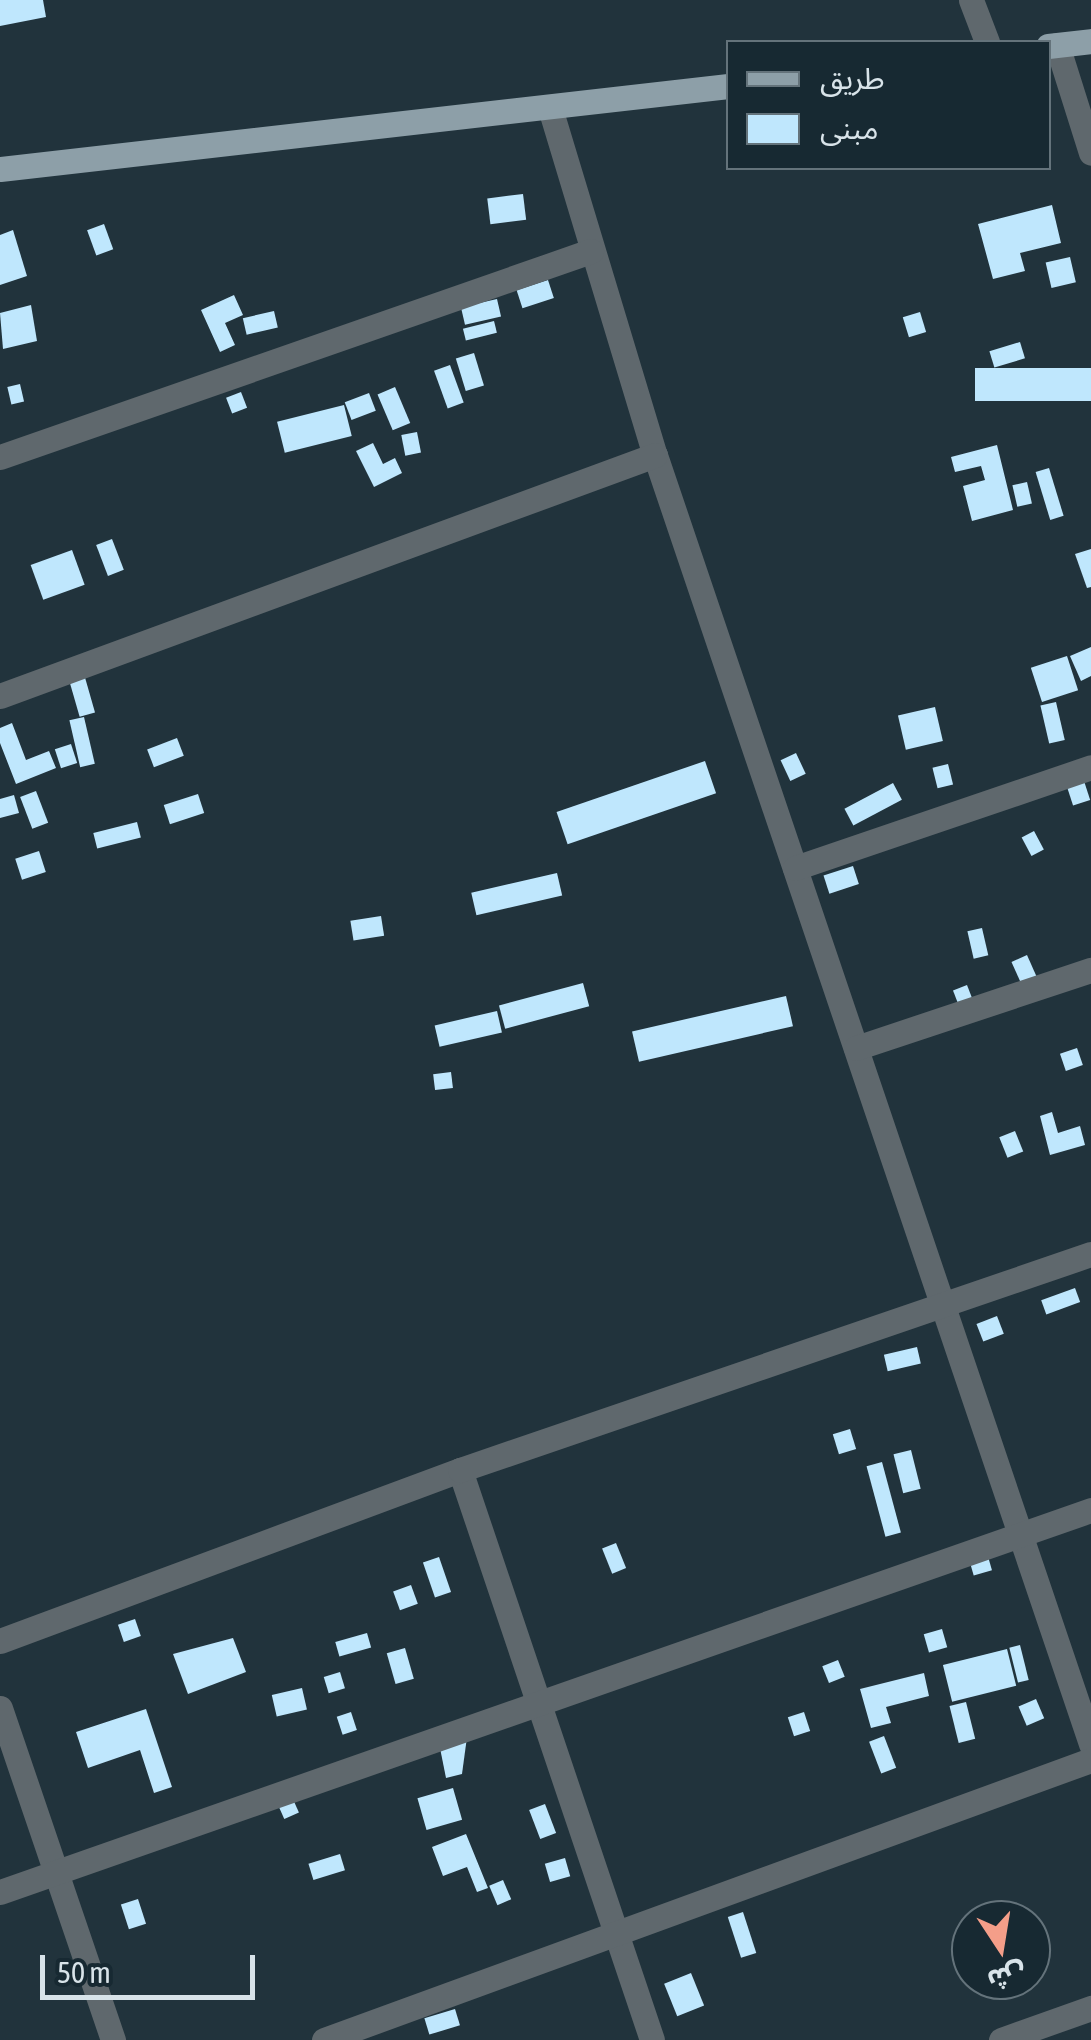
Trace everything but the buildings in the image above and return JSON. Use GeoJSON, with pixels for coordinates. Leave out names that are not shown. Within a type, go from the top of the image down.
{"type":"FeatureCollection","features":[{"type":"Feature","properties":{"kind":"main road"},"geometry":{"type":"LineString","coordinates":[[1053,45],[1091,41]]}},
{"type":"Feature","properties":{"kind":"main road"},"geometry":{"type":"LineString","coordinates":[[0,170],[726,86]]}},
{"type":"Feature","properties":{"kind":"street"},"geometry":{"type":"LineString","coordinates":[[971,0],[985,40]]}},
{"type":"Feature","properties":{"kind":"street"},"geometry":{"type":"LineString","coordinates":[[1053,45],[1091,153]]}},
{"type":"Feature","properties":{"kind":"street"},"geometry":{"type":"LineString","coordinates":[[550,108],[655,455],[1091,1744]]}},
{"type":"Feature","properties":{"kind":"street"},"geometry":{"type":"LineString","coordinates":[[0,457],[591,251]]}},
{"type":"Feature","properties":{"kind":"street"},"geometry":{"type":"LineString","coordinates":[[0,696],[655,455]]}},
{"type":"Feature","properties":{"kind":"street"},"geometry":{"type":"LineString","coordinates":[[794,868],[1091,767]]}},
{"type":"Feature","properties":{"kind":"street"},"geometry":{"type":"LineString","coordinates":[[856,1048],[1091,970]]}},
{"type":"Feature","properties":{"kind":"street"},"geometry":{"type":"LineString","coordinates":[[0,1641],[460,1470],[1091,1254]]}},
{"type":"Feature","properties":{"kind":"street"},"geometry":{"type":"LineString","coordinates":[[460,1470],[652,2040]]}},
{"type":"Feature","properties":{"kind":"street"},"geometry":{"type":"LineString","coordinates":[[0,1892],[539,1696],[1091,1510]]}},
{"type":"Feature","properties":{"kind":"street"},"geometry":{"type":"LineString","coordinates":[[0,1708],[113,2040]]}},
{"type":"Feature","properties":{"kind":"street"},"geometry":{"type":"LineString","coordinates":[[324,2040],[1091,1760]]}},
{"type":"Feature","properties":{"kind":"street"},"geometry":{"type":"LineString","coordinates":[[1001,2040],[1091,2008]]}}]}
